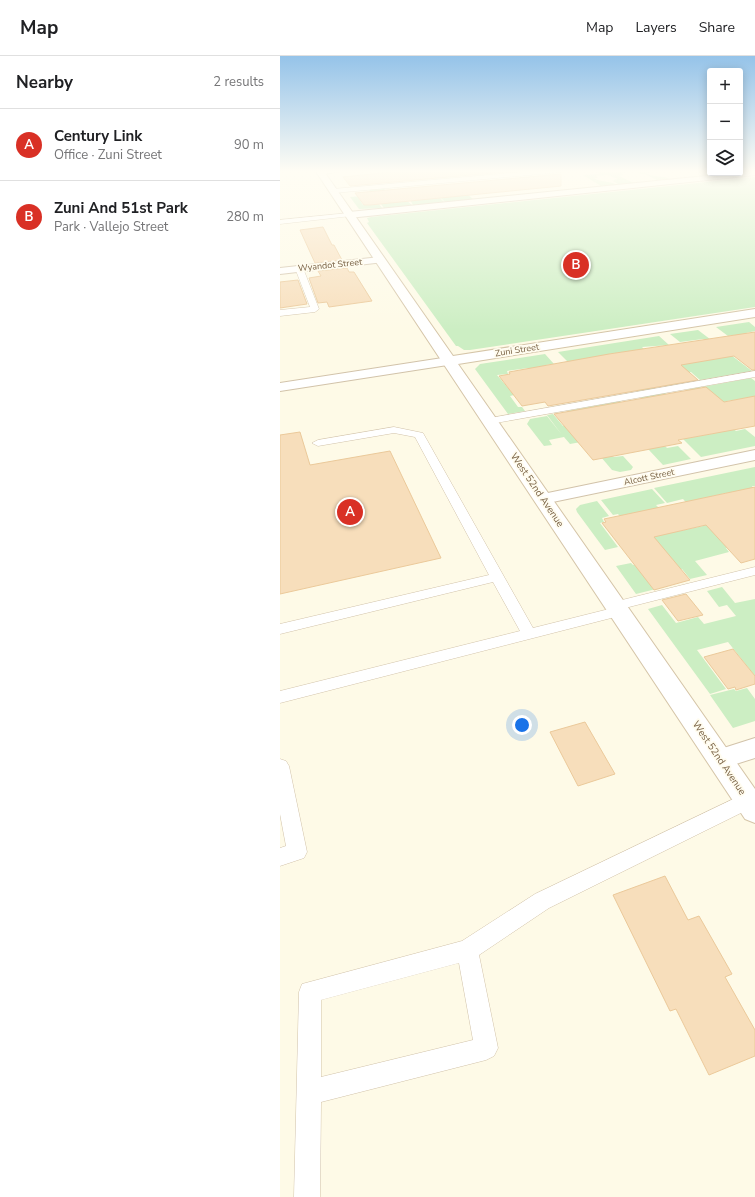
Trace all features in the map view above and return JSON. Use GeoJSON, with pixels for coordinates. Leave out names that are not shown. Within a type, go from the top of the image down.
{"type":"FeatureCollection","features":[{"type":"Feature","properties":{"kind":"street","name":"West 52nd Avenue"},"geometry":{"type":"LineString","coordinates":[[355,223],[751,805]]}},
{"type":"Feature","properties":{"kind":"street","name":"Wyandot Street"},"geometry":{"type":"LineString","coordinates":[[280,270],[380,260]]}},
{"type":"Feature","properties":{"kind":"street","name":"Zuni Street"},"geometry":{"type":"LineString","coordinates":[[280,387],[755,313]]}},
{"type":"Feature","properties":{"kind":"street","name":"Alcott Street"},"geometry":{"type":"LineString","coordinates":[[543,499],[755,456]]}},
{"type":"Feature","properties":{"kind":"street"},"geometry":{"type":"LineString","coordinates":[[720,759],[755,748]]}},
{"type":"Feature","properties":{"kind":"lane"},"geometry":{"type":"LineString","coordinates":[[280,313],[314,309],[299,268]]}},
{"type":"Feature","properties":{"kind":"lane"},"geometry":{"type":"LineString","coordinates":[[490,421],[755,374]]}},
{"type":"Feature","properties":{"kind":"lane"},"geometry":{"type":"LineString","coordinates":[[318,443],[394,430],[419,435],[529,634]]}},
{"type":"Feature","properties":{"kind":"lane"},"geometry":{"type":"LineString","coordinates":[[280,697],[529,634],[617,608],[755,571]]}},
{"type":"Feature","properties":{"kind":"lane"},"geometry":{"type":"LineString","coordinates":[[280,629],[497,577]]}},
{"type":"Feature","properties":{"kind":"lane"},"geometry":{"type":"LineString","coordinates":[[280,766],[297,852],[280,857]]}},
{"type":"Feature","properties":{"kind":"lane"},"geometry":{"type":"LineString","coordinates":[[307,1197],[310,992],[467,950],[542,901],[751,805]]}},
{"type":"Feature","properties":{"kind":"lane"},"geometry":{"type":"LineString","coordinates":[[308,1093],[486,1048],[467,950]]}},
{"type":"Feature","properties":{"kind":"green space"},"geometry":{"type":"Polygon","coordinates":[[[367,223],[755,223],[755,307],[470,350],[464,350],[456,346],[367,223]]]}},
{"type":"Feature","properties":{"kind":"green space"},"geometry":{"type":"Polygon","coordinates":[[[749,322],[755,327],[755,331],[746,333],[755,339],[734,335],[728,336],[716,327],[749,322]]]}},
{"type":"Feature","properties":{"kind":"green space"},"geometry":{"type":"Polygon","coordinates":[[[698,330],[752,371],[700,380],[691,372],[673,375],[681,383],[666,386],[625,352],[609,354],[654,389],[638,391],[631,384],[578,372],[558,352],[659,336],[669,345],[642,347],[648,353],[717,349],[703,339],[680,342],[670,334],[698,330]]]}},
{"type":"Feature","properties":{"kind":"green space"},"geometry":{"type":"Polygon","coordinates":[[[545,354],[554,364],[546,365],[548,368],[531,370],[528,368],[507,371],[508,374],[497,375],[514,395],[510,396],[518,407],[522,407],[525,411],[508,414],[475,369],[480,364],[545,354]]]}},
{"type":"Feature","properties":{"kind":"green space"},"geometry":{"type":"Polygon","coordinates":[[[751,378],[755,381],[755,410],[741,399],[727,401],[728,409],[702,387],[751,378]]]}},
{"type":"Feature","properties":{"kind":"green space"},"geometry":{"type":"Polygon","coordinates":[[[700,387],[727,410],[721,417],[736,431],[745,429],[755,437],[755,446],[701,457],[641,397],[665,393],[682,408],[670,420],[689,438],[716,433],[703,404],[686,390],[700,387]]]}},
{"type":"Feature","properties":{"kind":"green space"},"geometry":{"type":"Polygon","coordinates":[[[620,401],[667,448],[678,446],[691,459],[663,465],[635,435],[612,456],[623,456],[633,467],[631,470],[620,472],[612,470],[573,424],[577,423],[567,411],[620,401]]]}},
{"type":"Feature","properties":{"kind":"green space"},"geometry":{"type":"Polygon","coordinates":[[[553,414],[563,426],[567,425],[581,442],[570,444],[564,437],[549,440],[552,445],[544,446],[527,424],[530,419],[547,416],[562,435],[547,415],[553,414]]]}},
{"type":"Feature","properties":{"kind":"green space"},"geometry":{"type":"Polygon","coordinates":[[[755,467],[755,486],[752,486],[753,488],[729,495],[726,493],[713,496],[741,544],[726,548],[729,552],[695,561],[707,575],[690,579],[682,569],[666,573],[618,514],[613,515],[601,500],[652,489],[665,503],[656,505],[660,509],[663,519],[675,532],[703,526],[700,518],[683,499],[667,503],[654,488],[755,467]]]}},
{"type":"Feature","properties":{"kind":"green space"},"geometry":{"type":"Polygon","coordinates":[[[597,501],[609,516],[602,518],[604,522],[600,523],[618,547],[605,550],[577,512],[576,509],[580,505],[597,501]]]}},
{"type":"Feature","properties":{"kind":"green space"},"geometry":{"type":"Polygon","coordinates":[[[654,560],[664,587],[636,594],[616,566],[631,563],[633,565],[654,560]]]}},
{"type":"Feature","properties":{"kind":"green space"},"geometry":{"type":"Polygon","coordinates":[[[722,587],[735,603],[755,599],[755,676],[728,642],[697,650],[726,689],[710,694],[648,609],[662,605],[676,623],[698,617],[704,624],[736,616],[727,605],[719,607],[707,591],[722,587]]]}},
{"type":"Feature","properties":{"kind":"green space"},"geometry":{"type":"Polygon","coordinates":[[[747,688],[755,699],[755,721],[733,728],[710,695],[734,689],[736,691],[747,688]]]}},
{"type":"Feature","properties":{"kind":"building"},"geometry":{"type":"Polygon","coordinates":[[[323,227],[342,260],[315,263],[300,230],[323,227]]]}},
{"type":"Feature","properties":{"kind":"building"},"geometry":{"type":"Polygon","coordinates":[[[347,268],[349,272],[354,272],[372,301],[329,307],[327,302],[318,303],[309,278],[321,276],[318,271],[347,268]]]}},
{"type":"Feature","properties":{"kind":"building"},"geometry":{"type":"Polygon","coordinates":[[[298,280],[307,304],[280,308],[280,282],[298,280]]]}},
{"type":"Feature","properties":{"kind":"building"},"geometry":{"type":"Polygon","coordinates":[[[755,332],[755,370],[752,370],[734,356],[681,365],[698,380],[548,406],[545,402],[522,406],[499,376],[510,374],[509,372],[609,354],[755,332]]]}},
{"type":"Feature","properties":{"kind":"building"},"geometry":{"type":"Polygon","coordinates":[[[706,387],[724,402],[755,396],[755,426],[678,440],[682,443],[593,460],[554,414],[706,387]]]}},
{"type":"Feature","properties":{"kind":"building"},"geometry":{"type":"Polygon","coordinates":[[[300,432],[310,465],[390,451],[441,558],[280,594],[280,435],[300,432]]]}},
{"type":"Feature","properties":{"kind":"building"},"geometry":{"type":"Polygon","coordinates":[[[755,487],[755,559],[741,563],[706,525],[654,537],[690,580],[654,590],[602,523],[606,522],[604,519],[755,487]]]}},
{"type":"Feature","properties":{"kind":"building"},"geometry":{"type":"Polygon","coordinates":[[[686,594],[703,615],[678,621],[662,600],[686,594]]]}},
{"type":"Feature","properties":{"kind":"building"},"geometry":{"type":"Polygon","coordinates":[[[733,649],[755,676],[755,684],[736,690],[735,687],[728,689],[704,657],[733,649]]]}},
{"type":"Feature","properties":{"kind":"building"},"geometry":{"type":"Polygon","coordinates":[[[585,722],[615,774],[578,786],[550,732],[585,722]]]}},
{"type":"Feature","properties":{"kind":"building"},"geometry":{"type":"Polygon","coordinates":[[[665,876],[688,920],[699,916],[732,974],[725,977],[755,1030],[755,1056],[709,1075],[676,1009],[670,1011],[613,895],[665,876]]]}},
{"type":"Feature","properties":{"kind":"place","name":"Zuni And 51st Park"},"geometry":{"type":"Point","coordinates":[576,265]}},
{"type":"Feature","properties":{"kind":"place","name":"Century Link"},"geometry":{"type":"Point","coordinates":[350,512]}}]}
